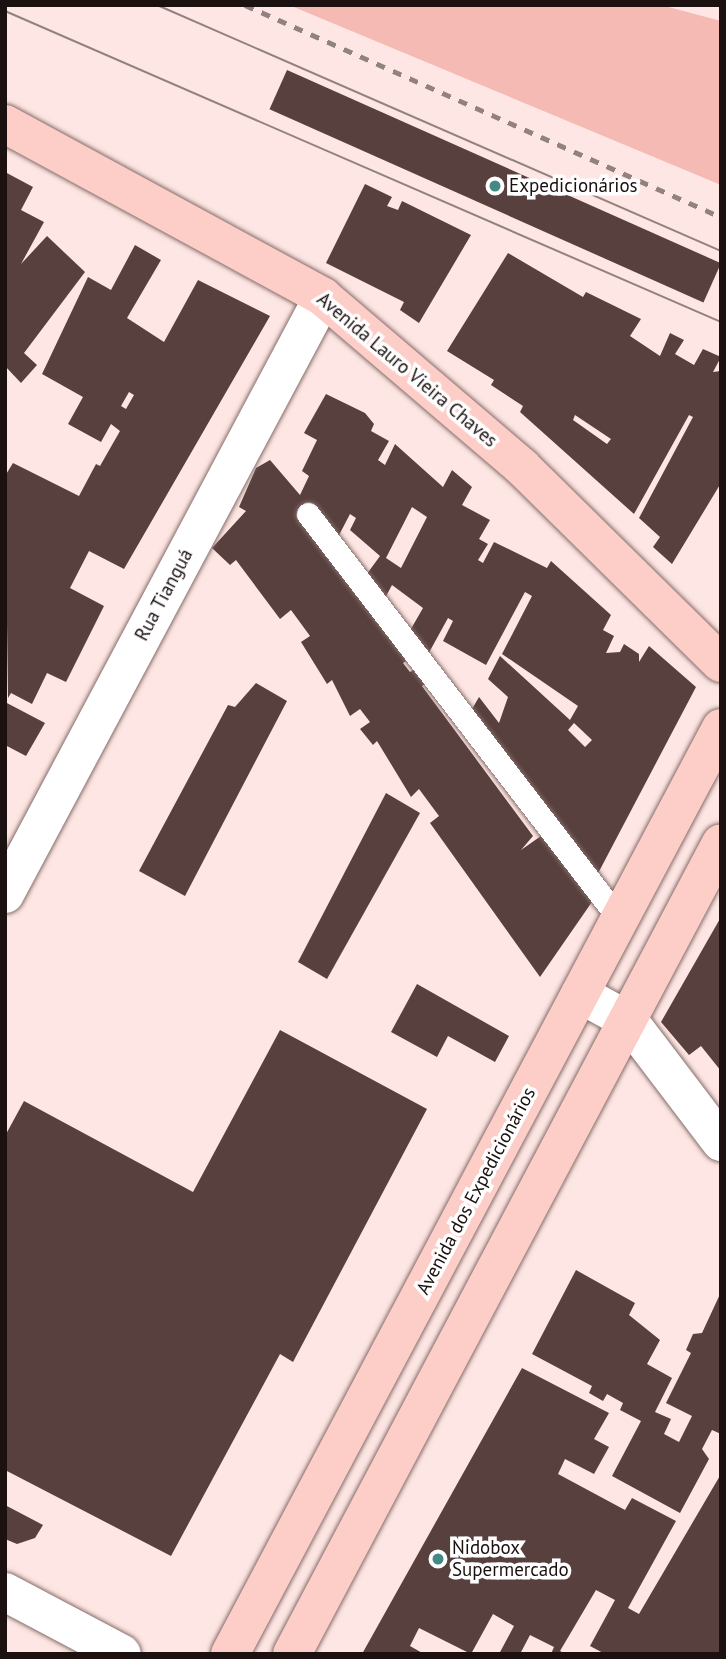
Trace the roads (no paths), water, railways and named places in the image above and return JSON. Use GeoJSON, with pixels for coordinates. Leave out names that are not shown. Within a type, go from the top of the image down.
{"type":"FeatureCollection","features":[{"type":"Feature","properties":{"kind":"main road","name":"Avenida Lauro Vieira Chaves"},"geometry":{"type":"LineString","coordinates":[[5,124],[323,297],[522,467],[721,663]]}},
{"type":"Feature","properties":{"kind":"main road","name":"Avenida dos Expedicionários"},"geometry":{"type":"LineString","coordinates":[[230,1654],[721,728]]}},
{"type":"Feature","properties":{"kind":"main road"},"geometry":{"type":"LineString","coordinates":[[292,1654],[721,843]]}},
{"type":"Feature","properties":{"kind":"street","name":"Rua Tianguá"},"geometry":{"type":"LineString","coordinates":[[5,894],[323,297]]}},
{"type":"Feature","properties":{"kind":"street"},"geometry":{"type":"LineString","coordinates":[[580,994],[629,1021],[721,1142]]}},
{"type":"Feature","properties":{"kind":"street"},"geometry":{"type":"LineString","coordinates":[[5,1591],[122,1654]]}},
{"type":"Feature","properties":{"kind":"lane"},"geometry":{"type":"LineString","coordinates":[[308,514],[620,920]]}},
{"type":"Feature","properties":{"kind":"tram line"},"geometry":{"type":"LineString","coordinates":[[157,5],[721,251]]}},
{"type":"Feature","properties":{"kind":"tram line"},"geometry":{"type":"LineString","coordinates":[[5,11],[721,322]]}},
{"type":"Feature","properties":{"kind":"railway"},"geometry":{"type":"LineString","coordinates":[[245,5],[721,217]]}},
{"type":"Feature","properties":{"kind":"place","name":"Expedicionários"},"geometry":{"type":"Point","coordinates":[495,186]}},
{"type":"Feature","properties":{"kind":"place","name":"Nidobox Supermercado"},"geometry":{"type":"Point","coordinates":[438,1559]}}]}
